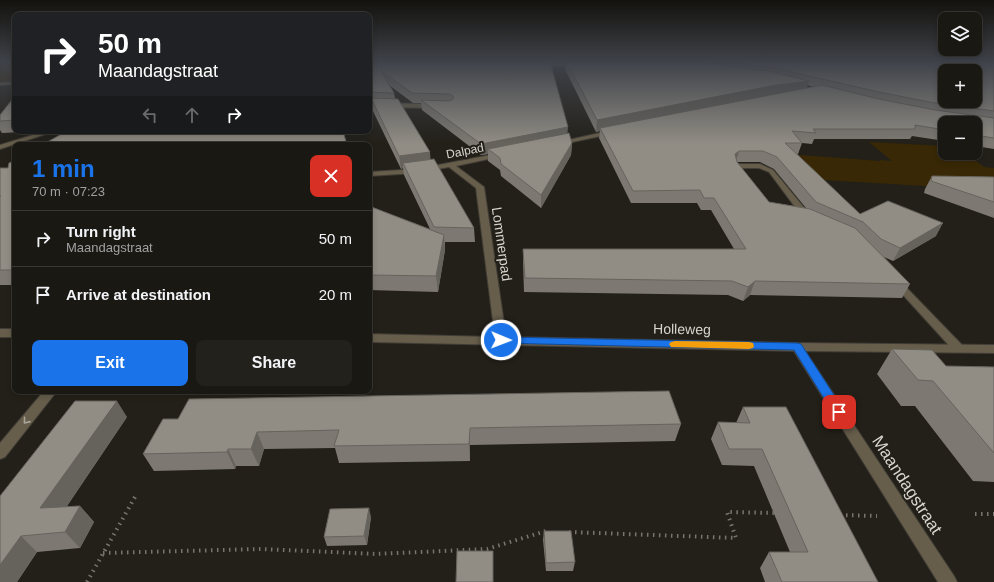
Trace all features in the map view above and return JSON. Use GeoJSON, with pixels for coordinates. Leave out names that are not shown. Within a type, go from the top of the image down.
{"type":"FeatureCollection","features":[{"type":"Feature","properties":{"kind":"street"},"geometry":{"type":"LineString","coordinates":[[372,105],[443,106]]}},
{"type":"Feature","properties":{"kind":"street"},"geometry":{"type":"LineString","coordinates":[[551,145],[620,130]]}},
{"type":"Feature","properties":{"kind":"street"},"geometry":{"type":"LineString","coordinates":[[16,142],[42,134]]}},
{"type":"Feature","properties":{"kind":"street"},"geometry":{"type":"LineString","coordinates":[[0,147],[12,143]]}},
{"type":"Feature","properties":{"kind":"street","name":"Dalpad"},"geometry":{"type":"LineString","coordinates":[[372,174],[417,171],[451,166],[504,154]]}},
{"type":"Feature","properties":{"kind":"street","name":"Lommerpad"},"geometry":{"type":"LineString","coordinates":[[451,166],[480,186],[501,340]]}},
{"type":"Feature","properties":{"kind":"street"},"geometry":{"type":"LineString","coordinates":[[746,183],[737,172],[736,166],[760,166],[771,171],[810,219],[792,215]]}},
{"type":"Feature","properties":{"kind":"street"},"geometry":{"type":"LineString","coordinates":[[890,277],[959,349]]}},
{"type":"Feature","properties":{"kind":"street"},"geometry":{"type":"LineString","coordinates":[[0,333],[12,333]]}},
{"type":"Feature","properties":{"kind":"street","name":"Holleweg"},"geometry":{"type":"LineString","coordinates":[[372,338],[797,347],[994,349]]}},
{"type":"Feature","properties":{"kind":"street","name":"Maandagstraat"},"geometry":{"type":"LineString","coordinates":[[797,347],[948,582]]}},
{"type":"Feature","properties":{"kind":"street"},"geometry":{"type":"LineString","coordinates":[[0,453],[49,394]]}},
{"type":"Feature","properties":{"kind":"path"},"geometry":{"type":"LineString","coordinates":[[87,582],[135,497]]}},
{"type":"Feature","properties":{"kind":"path"},"geometry":{"type":"LineString","coordinates":[[565,532],[736,538],[727,512],[782,513]]}},
{"type":"Feature","properties":{"kind":"path"},"geometry":{"type":"LineString","coordinates":[[975,514],[994,514]]}},
{"type":"Feature","properties":{"kind":"path"},"geometry":{"type":"LineString","coordinates":[[836,515],[906,517]]}},
{"type":"Feature","properties":{"kind":"path"},"geometry":{"type":"LineString","coordinates":[[103,553],[261,549],[376,554],[487,549],[542,531],[550,531]]}},
{"type":"Feature","properties":{"kind":"shaded area"},"geometry":{"type":"Polygon","coordinates":[[[869,142],[938,146],[938,160],[975,160],[984,167],[994,168],[994,190],[806,179],[788,154],[892,161],[869,142]]]}},
{"type":"Feature","properties":{"kind":"building"},"geometry":{"type":"Polygon","coordinates":[[[372,89],[392,89],[394,93],[372,92],[372,89]]]}},
{"type":"Feature","properties":{"kind":"building"},"geometry":{"type":"Polygon","coordinates":[[[407,89],[558,89],[568,127],[481,144],[421,100],[449,101],[453,99],[453,96],[450,94],[412,93],[407,89]]]}},
{"type":"Feature","properties":{"kind":"building"},"geometry":{"type":"Polygon","coordinates":[[[581,89],[755,89],[597,120],[581,89]]]}},
{"type":"Feature","properties":{"kind":"building"},"geometry":{"type":"Polygon","coordinates":[[[801,89],[839,89],[935,110],[979,116],[938,116],[938,129],[915,125],[915,129],[813,129],[816,133],[792,131],[802,143],[785,143],[860,214],[888,201],[943,223],[900,248],[881,239],[863,222],[816,202],[777,157],[763,151],[739,151],[735,154],[737,162],[769,202],[810,209],[855,228],[910,284],[755,281],[748,287],[732,281],[525,278],[523,249],[746,249],[714,198],[704,198],[700,190],[633,191],[600,128],[801,89]]]}},
{"type":"Feature","properties":{"kind":"building"},"geometry":{"type":"Polygon","coordinates":[[[867,89],[938,89],[938,103],[867,89]]]}},
{"type":"Feature","properties":{"kind":"building"},"geometry":{"type":"Polygon","coordinates":[[[982,89],[994,89],[994,111],[972,108],[982,108],[982,89]]]}},
{"type":"Feature","properties":{"kind":"building"},"geometry":{"type":"Polygon","coordinates":[[[372,98],[398,99],[430,152],[399,156],[372,98]]]}},
{"type":"Feature","properties":{"kind":"building"},"geometry":{"type":"Polygon","coordinates":[[[12,100],[12,120],[0,121],[0,115],[12,100]]]}},
{"type":"Feature","properties":{"kind":"building"},"geometry":{"type":"Polygon","coordinates":[[[982,116],[994,118],[994,138],[982,136],[982,116]]]}},
{"type":"Feature","properties":{"kind":"building"},"geometry":{"type":"Polygon","coordinates":[[[569,133],[572,143],[541,195],[501,164],[500,158],[488,149],[569,133]]]}},
{"type":"Feature","properties":{"kind":"building"},"geometry":{"type":"Polygon","coordinates":[[[62,134],[344,134],[346,142],[47,142],[62,134]]]}},
{"type":"Feature","properties":{"kind":"building"},"geometry":{"type":"Polygon","coordinates":[[[434,159],[474,228],[434,227],[403,163],[434,159]]]}},
{"type":"Feature","properties":{"kind":"building"},"geometry":{"type":"Polygon","coordinates":[[[12,162],[12,270],[0,270],[0,168],[8,168],[9,163],[12,162]]]}},
{"type":"Feature","properties":{"kind":"building"},"geometry":{"type":"Polygon","coordinates":[[[932,176],[994,177],[994,202],[931,181],[932,176]]]}},
{"type":"Feature","properties":{"kind":"building"},"geometry":{"type":"Polygon","coordinates":[[[372,207],[444,235],[436,276],[372,275],[372,207]]]}},
{"type":"Feature","properties":{"kind":"building"},"geometry":{"type":"Polygon","coordinates":[[[892,349],[932,350],[946,366],[994,367],[994,453],[933,381],[918,380],[892,349]]]}},
{"type":"Feature","properties":{"kind":"building"},"geometry":{"type":"Polygon","coordinates":[[[669,391],[681,424],[470,428],[469,444],[334,446],[339,430],[257,432],[251,449],[228,449],[227,452],[143,454],[163,419],[178,419],[189,399],[669,391]]]}},
{"type":"Feature","properties":{"kind":"building"},"geometry":{"type":"Polygon","coordinates":[[[75,401],[117,401],[40,508],[80,506],[65,532],[21,536],[0,565],[0,496],[75,401]]]}},
{"type":"Feature","properties":{"kind":"building"},"geometry":{"type":"Polygon","coordinates":[[[743,407],[786,407],[878,582],[782,582],[769,552],[808,552],[762,449],[729,449],[718,422],[750,423],[743,407]]]}},
{"type":"Feature","properties":{"kind":"building"},"geometry":{"type":"Polygon","coordinates":[[[369,508],[364,536],[324,537],[330,509],[369,508]]]}},
{"type":"Feature","properties":{"kind":"building"},"geometry":{"type":"Polygon","coordinates":[[[544,531],[571,531],[575,562],[546,563],[544,531]]]}},
{"type":"Feature","properties":{"kind":"building"},"geometry":{"type":"Polygon","coordinates":[[[457,551],[493,551],[493,582],[456,582],[457,551]]]}},
{"type":"Feature","properties":{"kind":"slow traffic"},"geometry":{"type":"LineString","coordinates":[[675,344],[749,346]]}},
{"type":"Feature","properties":{"kind":"route"},"geometry":{"type":"LineString","coordinates":[[501,340],[797,347],[839,412]]}}]}
